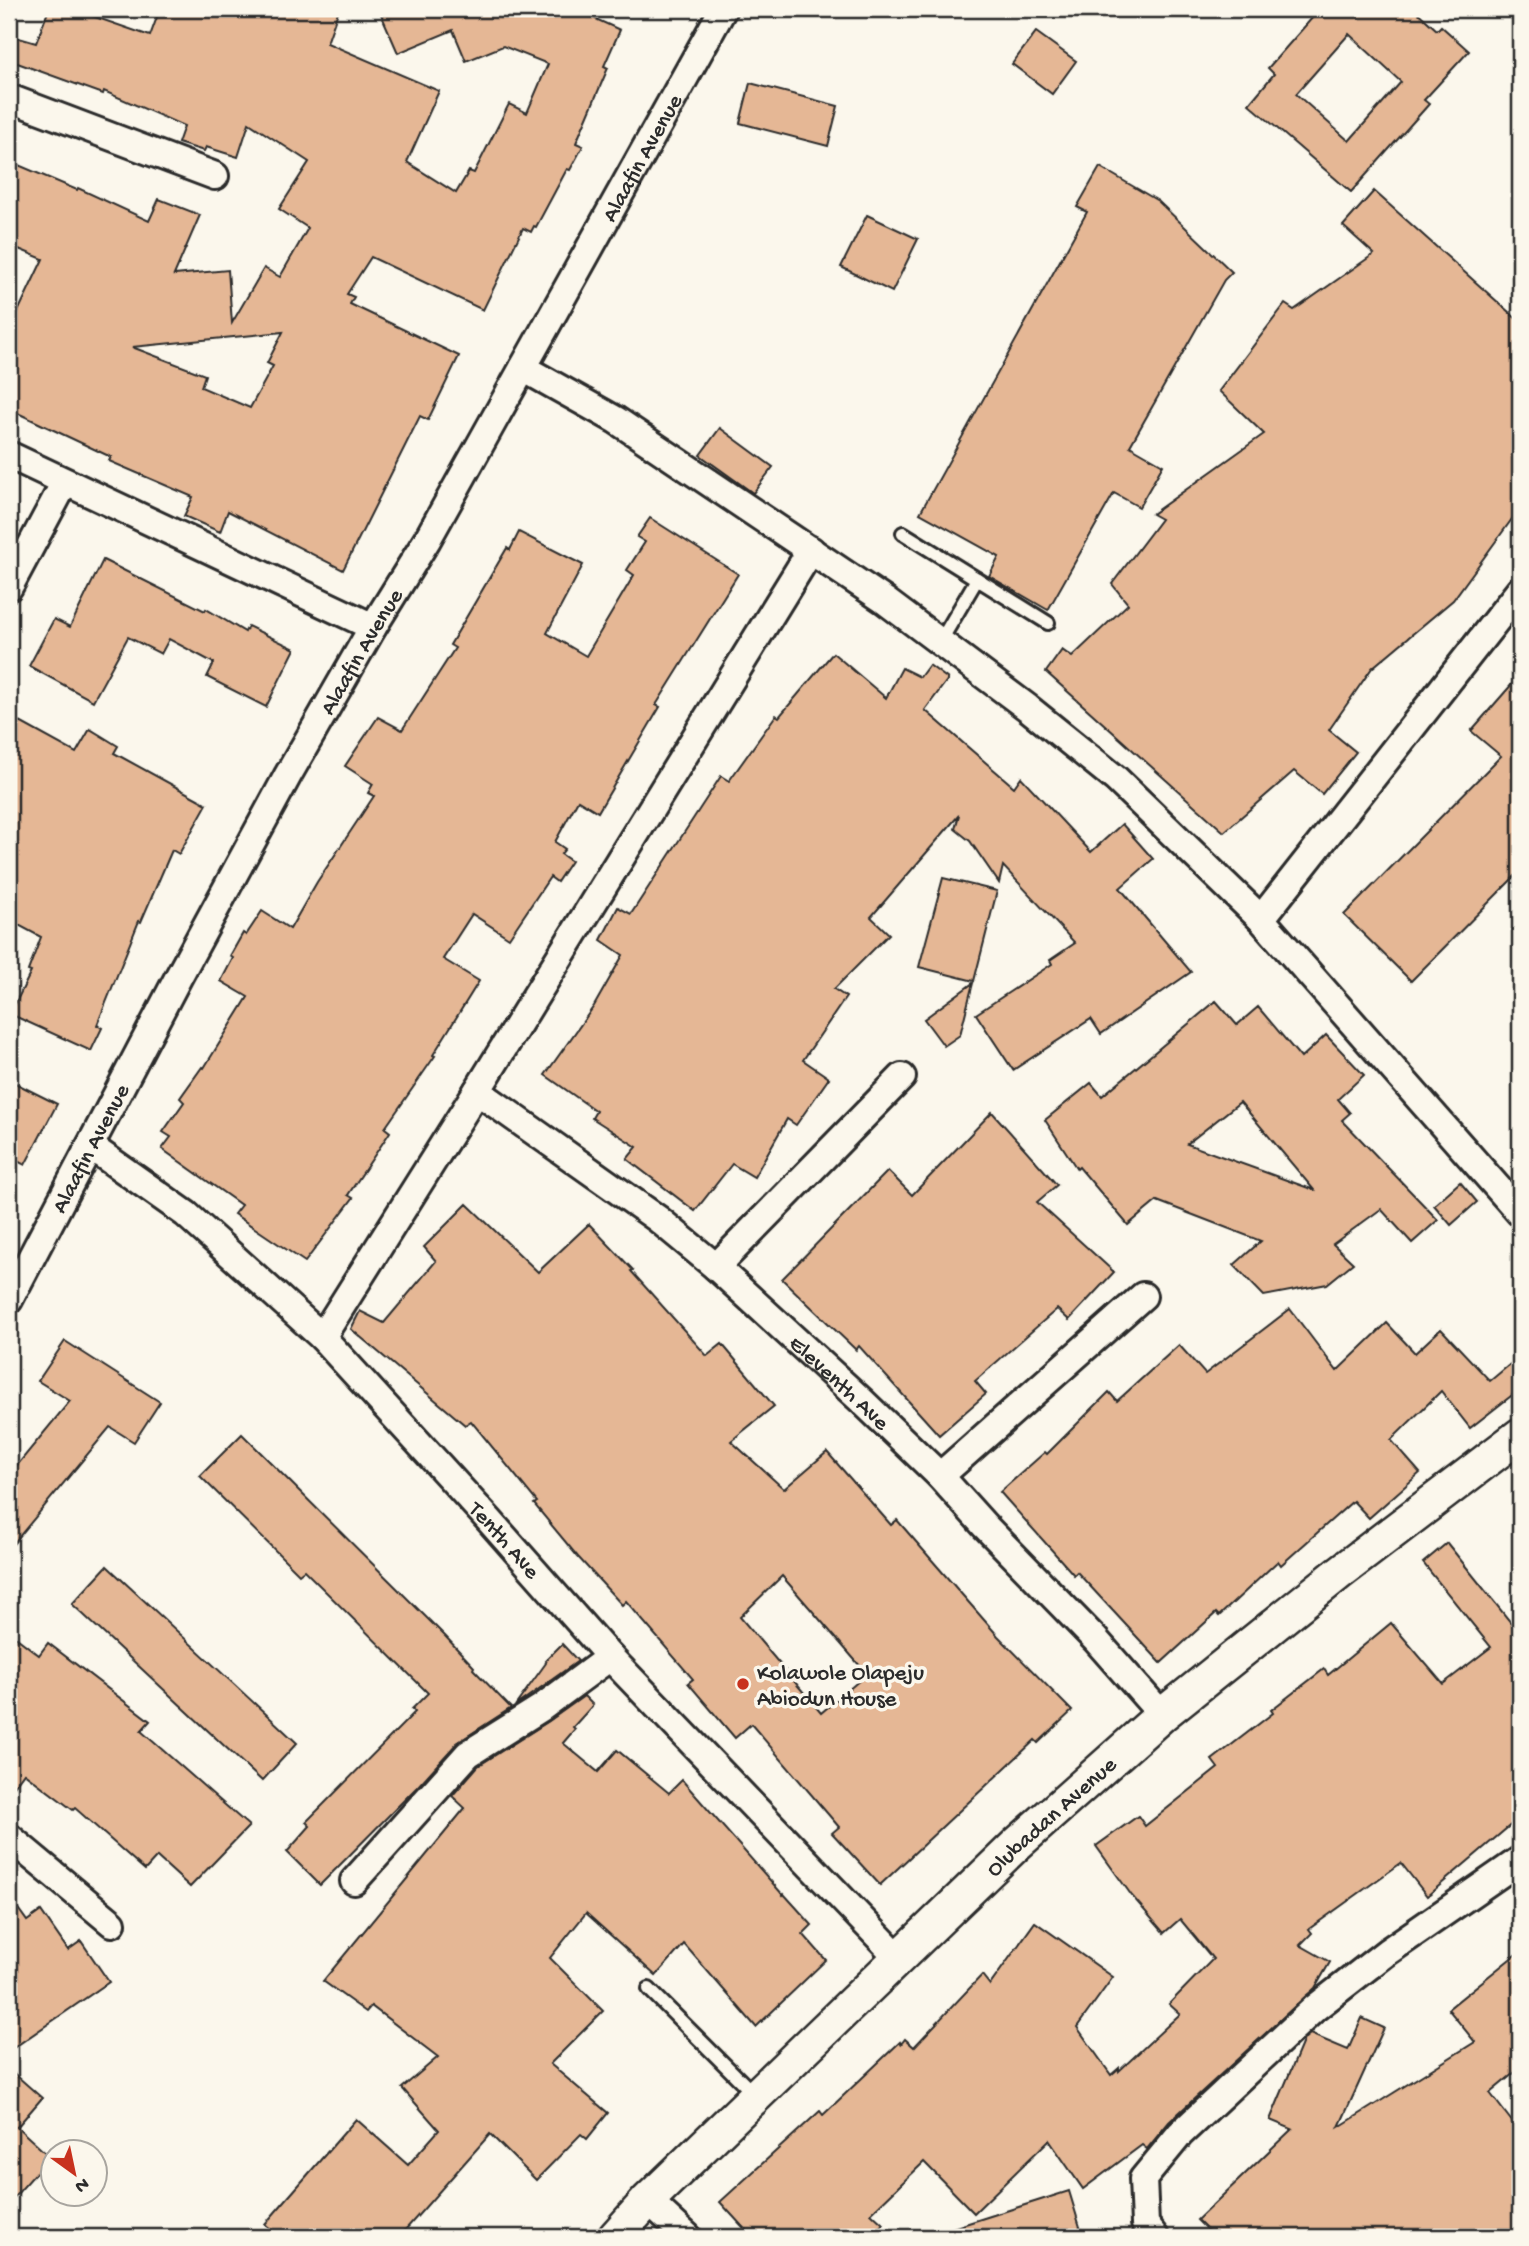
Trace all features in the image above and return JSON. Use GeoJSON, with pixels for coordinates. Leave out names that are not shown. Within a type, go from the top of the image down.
{"type":"FeatureCollection","features":[{"type":"Feature","properties":{"kind":"street","name":"Alaafin Avenue"},"geometry":{"type":"LineString","coordinates":[[9,1300],[288,775],[427,540],[723,9]]}},
{"type":"Feature","properties":{"kind":"street"},"geometry":{"type":"LineString","coordinates":[[9,98],[215,176]]}},
{"type":"Feature","properties":{"kind":"street"},"geometry":{"type":"LineString","coordinates":[[523,368],[616,420],[884,600],[1028,708],[1116,779],[1261,919],[1520,1213]]}},
{"type":"Feature","properties":{"kind":"street"},"geometry":{"type":"LineString","coordinates":[[9,456],[373,628]]}},
{"type":"Feature","properties":{"kind":"street"},"geometry":{"type":"LineString","coordinates":[[9,587],[65,482]]}},
{"type":"Feature","properties":{"kind":"street"},"geometry":{"type":"LineString","coordinates":[[321,1337],[477,1091],[811,550]]}},
{"type":"Feature","properties":{"kind":"street"},"geometry":{"type":"LineString","coordinates":[[1261,919],[1520,590]]}},
{"type":"Feature","properties":{"kind":"street"},"geometry":{"type":"LineString","coordinates":[[716,1267],[902,1077]]}},
{"type":"Feature","properties":{"kind":"street","name":"Eleventh Ave"},"geometry":{"type":"LineString","coordinates":[[477,1091],[658,1219],[716,1267],[940,1476],[1094,1639],[1162,1716]]}},
{"type":"Feature","properties":{"kind":"street","name":"Tenth Ave"},"geometry":{"type":"LineString","coordinates":[[90,1146],[186,1214],[321,1337],[610,1657],[898,1957]]}},
{"type":"Feature","properties":{"kind":"street"},"geometry":{"type":"LineString","coordinates":[[940,1476],[1143,1296]]}},
{"type":"Feature","properties":{"kind":"street","name":"Olubadan Avenue"},"geometry":{"type":"LineString","coordinates":[[615,2237],[648,2200],[755,2095],[1017,1844],[1162,1716],[1339,1573],[1520,1435]]}},
{"type":"Feature","properties":{"kind":"street"},"geometry":{"type":"LineString","coordinates":[[354,1881],[468,1754],[541,1707],[610,1657]]}},
{"type":"Feature","properties":{"kind":"street"},"geometry":{"type":"LineString","coordinates":[[9,1837],[112,1923]]}},
{"type":"Feature","properties":{"kind":"street"},"geometry":{"type":"LineString","coordinates":[[1155,2237],[1146,2224],[1143,2179],[1180,2134],[1315,2008],[1387,1952],[1520,1860]]}},
{"type":"Feature","properties":{"kind":"street"},"geometry":{"type":"LineString","coordinates":[[648,2200],[688,2237]]}},
{"type":"Feature","properties":{"kind":"lane"},"geometry":{"type":"LineString","coordinates":[[903,533],[1048,623]]}},
{"type":"Feature","properties":{"kind":"lane"},"geometry":{"type":"LineString","coordinates":[[940,642],[977,579]]}},
{"type":"Feature","properties":{"kind":"lane"},"geometry":{"type":"LineString","coordinates":[[649,1989],[755,2095]]}},
{"type":"Feature","properties":{"kind":"building"},"geometry":{"type":"Polygon","coordinates":[[[49,9],[72,9],[150,36],[160,9],[339,9],[327,43],[439,91],[407,162],[456,193],[469,171],[474,173],[509,104],[527,113],[548,64],[503,46],[466,61],[453,30],[398,53],[381,14],[394,9],[574,9],[620,30],[604,66],[608,68],[576,143],[583,146],[570,170],[567,169],[536,227],[534,226],[531,232],[523,228],[483,310],[371,257],[347,294],[354,297],[350,304],[459,356],[428,420],[420,416],[343,570],[228,511],[220,532],[184,516],[193,497],[109,461],[111,457],[9,409],[9,316],[15,318],[43,259],[9,245],[9,161],[77,190],[78,188],[149,221],[159,199],[200,215],[174,275],[228,270],[232,323],[264,268],[280,277],[308,228],[279,209],[309,162],[249,123],[238,157],[206,147],[204,151],[178,143],[184,126],[104,91],[103,94],[9,60],[9,35],[36,43],[49,9]],[[283,332],[132,347],[205,375],[201,387],[250,408],[273,366],[267,363],[283,332]]]}},
{"type":"Feature","properties":{"kind":"building"},"geometry":{"type":"Polygon","coordinates":[[[1320,9],[1414,9],[1437,30],[1441,26],[1469,51],[1424,100],[1429,104],[1351,192],[1249,104],[1274,74],[1268,68],[1320,9]],[[1349,34],[1296,94],[1349,141],[1401,82],[1349,34]]]}},
{"type":"Feature","properties":{"kind":"building"},"geometry":{"type":"Polygon","coordinates":[[[1036,32],[1076,61],[1052,94],[1012,64],[1036,32]]]}},
{"type":"Feature","properties":{"kind":"building"},"geometry":{"type":"Polygon","coordinates":[[[750,83],[838,106],[828,146],[740,123],[750,83]]]}},
{"type":"Feature","properties":{"kind":"building"},"geometry":{"type":"Polygon","coordinates":[[[1100,167],[1158,201],[1232,272],[1224,280],[1130,446],[1163,465],[1139,507],[1114,493],[1048,610],[989,576],[999,557],[920,513],[1087,212],[1077,207],[1100,167]]]}},
{"type":"Feature","properties":{"kind":"building"},"geometry":{"type":"Polygon","coordinates":[[[1374,191],[1520,322],[1520,508],[1453,600],[1372,668],[1329,730],[1356,752],[1322,794],[1294,771],[1224,832],[1046,672],[1062,650],[1072,657],[1128,604],[1112,584],[1161,519],[1152,514],[1264,434],[1219,391],[1285,304],[1294,310],[1374,254],[1343,226],[1374,191]]]}},
{"type":"Feature","properties":{"kind":"building"},"geometry":{"type":"Polygon","coordinates":[[[867,215],[918,239],[892,292],[841,267],[867,215]]]}},
{"type":"Feature","properties":{"kind":"building"},"geometry":{"type":"Polygon","coordinates":[[[720,428],[773,467],[753,493],[700,455],[720,428]]]}},
{"type":"Feature","properties":{"kind":"building"},"geometry":{"type":"Polygon","coordinates":[[[650,518],[738,574],[656,705],[660,707],[598,812],[578,800],[555,842],[565,849],[561,854],[571,861],[557,882],[550,877],[509,938],[472,914],[443,959],[479,981],[433,1055],[435,1056],[385,1128],[390,1132],[348,1195],[353,1198],[305,1262],[234,1214],[241,1205],[162,1149],[171,1137],[163,1132],[184,1102],[180,1098],[202,1067],[204,1068],[248,997],[221,981],[233,958],[230,956],[243,933],[246,935],[262,911],[290,929],[317,882],[374,796],[368,793],[373,784],[345,766],[378,717],[402,730],[455,648],[450,645],[519,532],[583,565],[547,633],[586,656],[634,575],[627,570],[645,542],[637,537],[650,518]]]}},
{"type":"Feature","properties":{"kind":"building"},"geometry":{"type":"Polygon","coordinates":[[[103,560],[205,611],[206,609],[245,632],[248,626],[295,649],[266,707],[207,677],[214,663],[169,639],[161,654],[128,637],[93,701],[29,666],[54,619],[70,627],[103,560]]]}},
{"type":"Feature","properties":{"kind":"building"},"geometry":{"type":"Polygon","coordinates":[[[833,653],[886,698],[902,668],[920,677],[929,665],[948,679],[925,710],[1014,787],[1021,777],[1091,852],[1122,824],[1153,859],[1120,888],[1191,972],[1101,1034],[1091,1019],[1013,1070],[976,1014],[1052,964],[1050,960],[1075,943],[1003,866],[999,883],[970,841],[955,829],[959,815],[871,917],[889,934],[834,989],[846,997],[803,1060],[829,1078],[796,1125],[787,1119],[754,1177],[732,1164],[695,1211],[627,1159],[637,1147],[592,1118],[596,1111],[545,1075],[594,1006],[623,955],[601,940],[618,907],[631,914],[721,776],[729,781],[776,715],[779,717],[833,653]]]}},
{"type":"Feature","properties":{"kind":"building"},"geometry":{"type":"Polygon","coordinates":[[[1520,675],[1520,871],[1411,981],[1344,915],[1501,756],[1471,731],[1520,675]]]}},
{"type":"Feature","properties":{"kind":"building"},"geometry":{"type":"Polygon","coordinates":[[[9,716],[76,753],[90,729],[118,746],[114,753],[207,804],[179,854],[172,850],[141,922],[139,921],[97,1025],[102,1028],[91,1051],[10,1014],[31,972],[28,971],[41,937],[9,920],[9,716]]]}},
{"type":"Feature","properties":{"kind":"building"},"geometry":{"type":"Polygon","coordinates":[[[943,878],[997,891],[974,981],[919,967],[943,878]]]}},
{"type":"Feature","properties":{"kind":"building"},"geometry":{"type":"Polygon","coordinates":[[[973,983],[960,1035],[944,1046],[924,1019],[973,983]]]}},
{"type":"Feature","properties":{"kind":"building"},"geometry":{"type":"Polygon","coordinates":[[[1216,1001],[1237,1025],[1258,1007],[1301,1058],[1326,1035],[1364,1075],[1338,1099],[1350,1113],[1342,1120],[1438,1220],[1412,1243],[1381,1209],[1333,1244],[1353,1263],[1327,1284],[1264,1296],[1234,1265],[1261,1241],[1157,1201],[1128,1225],[1079,1167],[1077,1169],[1045,1120],[1091,1083],[1102,1096],[1216,1001]],[[1240,1102],[1187,1144],[1314,1190],[1240,1102]]]}},
{"type":"Feature","properties":{"kind":"building"},"geometry":{"type":"Polygon","coordinates":[[[9,1080],[57,1104],[25,1165],[9,1157],[9,1080]]]}},
{"type":"Feature","properties":{"kind":"building"},"geometry":{"type":"Polygon","coordinates":[[[992,1112],[1057,1185],[1037,1202],[1114,1272],[1069,1320],[1057,1309],[975,1381],[986,1394],[939,1435],[859,1346],[856,1350],[782,1279],[888,1171],[912,1195],[992,1112]]]}},
{"type":"Feature","properties":{"kind":"building"},"geometry":{"type":"Polygon","coordinates":[[[1460,1182],[1477,1202],[1451,1225],[1434,1205],[1460,1182]]]}},
{"type":"Feature","properties":{"kind":"building"},"geometry":{"type":"Polygon","coordinates":[[[467,1204],[538,1272],[589,1224],[633,1270],[631,1271],[707,1356],[722,1344],[774,1406],[731,1441],[784,1489],[827,1452],[891,1525],[897,1520],[998,1636],[1072,1711],[1038,1743],[1035,1740],[880,1885],[832,1833],[839,1827],[751,1724],[735,1738],[688,1683],[693,1679],[626,1601],[622,1605],[578,1557],[471,1421],[465,1425],[351,1329],[360,1311],[384,1323],[436,1261],[424,1247],[467,1204]],[[782,1576],[740,1617],[821,1713],[867,1674],[782,1576]]]}},
{"type":"Feature","properties":{"kind":"building"},"geometry":{"type":"Polygon","coordinates":[[[1290,1309],[1337,1371],[1387,1323],[1415,1353],[1441,1329],[1490,1381],[1520,1356],[1520,1389],[1470,1428],[1441,1391],[1391,1440],[1420,1473],[1369,1518],[1353,1501],[1281,1565],[1278,1561],[1219,1616],[1216,1613],[1161,1663],[1077,1572],[1074,1575],[1000,1492],[1045,1452],[1047,1454],[1109,1392],[1117,1401],[1179,1345],[1205,1374],[1290,1309]]]}},
{"type":"Feature","properties":{"kind":"building"},"geometry":{"type":"Polygon","coordinates":[[[65,1341],[160,1402],[134,1442],[110,1427],[9,1549],[9,1475],[70,1401],[38,1381],[65,1341]]]}},
{"type":"Feature","properties":{"kind":"building"},"geometry":{"type":"Polygon","coordinates":[[[242,1434],[445,1636],[511,1708],[457,1743],[320,1885],[287,1852],[310,1826],[306,1822],[415,1712],[412,1709],[428,1693],[304,1570],[299,1574],[200,1476],[242,1434]]]}},
{"type":"Feature","properties":{"kind":"building"},"geometry":{"type":"Polygon","coordinates":[[[1447,1543],[1520,1634],[1520,1817],[1427,1896],[1401,1863],[1309,1929],[1312,1933],[1300,1945],[1330,1962],[1315,1988],[1169,2122],[1147,2149],[1142,2145],[1083,2189],[1049,2140],[974,2213],[924,2162],[871,2213],[883,2224],[869,2237],[752,2237],[720,2202],[820,2111],[823,2115],[900,2042],[901,2044],[905,2039],[914,2047],[982,1975],[990,1985],[1035,1922],[1113,1977],[1077,2027],[1111,2075],[1119,2068],[1119,2071],[1180,2014],[1169,2004],[1213,1959],[1180,1919],[1164,1933],[1132,1896],[1096,1846],[1138,1816],[1145,1826],[1218,1768],[1212,1760],[1273,1713],[1271,1710],[1324,1669],[1328,1675],[1391,1623],[1443,1684],[1491,1647],[1423,1563],[1447,1543]]]}},
{"type":"Feature","properties":{"kind":"building"},"geometry":{"type":"Polygon","coordinates":[[[107,1566],[297,1743],[262,1781],[72,1604],[107,1566]]]}},
{"type":"Feature","properties":{"kind":"building"},"geometry":{"type":"Polygon","coordinates":[[[9,1632],[39,1655],[48,1643],[150,1721],[141,1731],[249,1826],[190,1887],[157,1857],[145,1870],[75,1808],[73,1810],[24,1773],[9,1793],[9,1632]]]}},
{"type":"Feature","properties":{"kind":"building"},"geometry":{"type":"Polygon","coordinates":[[[562,1644],[578,1661],[515,1706],[545,1661],[562,1644]]]}},
{"type":"Feature","properties":{"kind":"building"},"geometry":{"type":"Polygon","coordinates":[[[584,1696],[593,1705],[563,1743],[598,1772],[617,1750],[669,1793],[682,1780],[812,1925],[803,1934],[826,1960],[756,2027],[684,1944],[656,1976],[586,1913],[550,1958],[603,2011],[550,2064],[608,2113],[587,2139],[581,2134],[536,2180],[490,2134],[399,2237],[280,2237],[265,2224],[356,2119],[408,2165],[439,2130],[402,2088],[438,2057],[371,2006],[366,2012],[323,1981],[465,1808],[452,1796],[478,1766],[584,1696]]]}},
{"type":"Feature","properties":{"kind":"building"},"geometry":{"type":"Polygon","coordinates":[[[9,1896],[27,1921],[41,1911],[68,1950],[81,1941],[109,1982],[9,2051],[9,1896]]]}},
{"type":"Feature","properties":{"kind":"building"},"geometry":{"type":"Polygon","coordinates":[[[1520,1951],[1520,2068],[1490,2093],[1520,2132],[1520,2229],[1508,2237],[1214,2237],[1197,2220],[1292,2129],[1270,2120],[1304,2039],[1310,2034],[1348,2050],[1362,2018],[1384,2028],[1339,2127],[1475,2042],[1448,2009],[1520,1951]]]}},
{"type":"Feature","properties":{"kind":"building"},"geometry":{"type":"Polygon","coordinates":[[[9,2069],[42,2098],[17,2127],[38,2146],[38,2170],[9,2203],[9,2069]]]}},
{"type":"Feature","properties":{"kind":"building"},"geometry":{"type":"Polygon","coordinates":[[[1069,2191],[1083,2237],[940,2237],[940,2232],[1069,2191]]]}},
{"type":"Feature","properties":{"kind":"place","name":"Kolawole Olapeju Abiodun House"},"geometry":{"type":"Point","coordinates":[743,1684]}}]}
